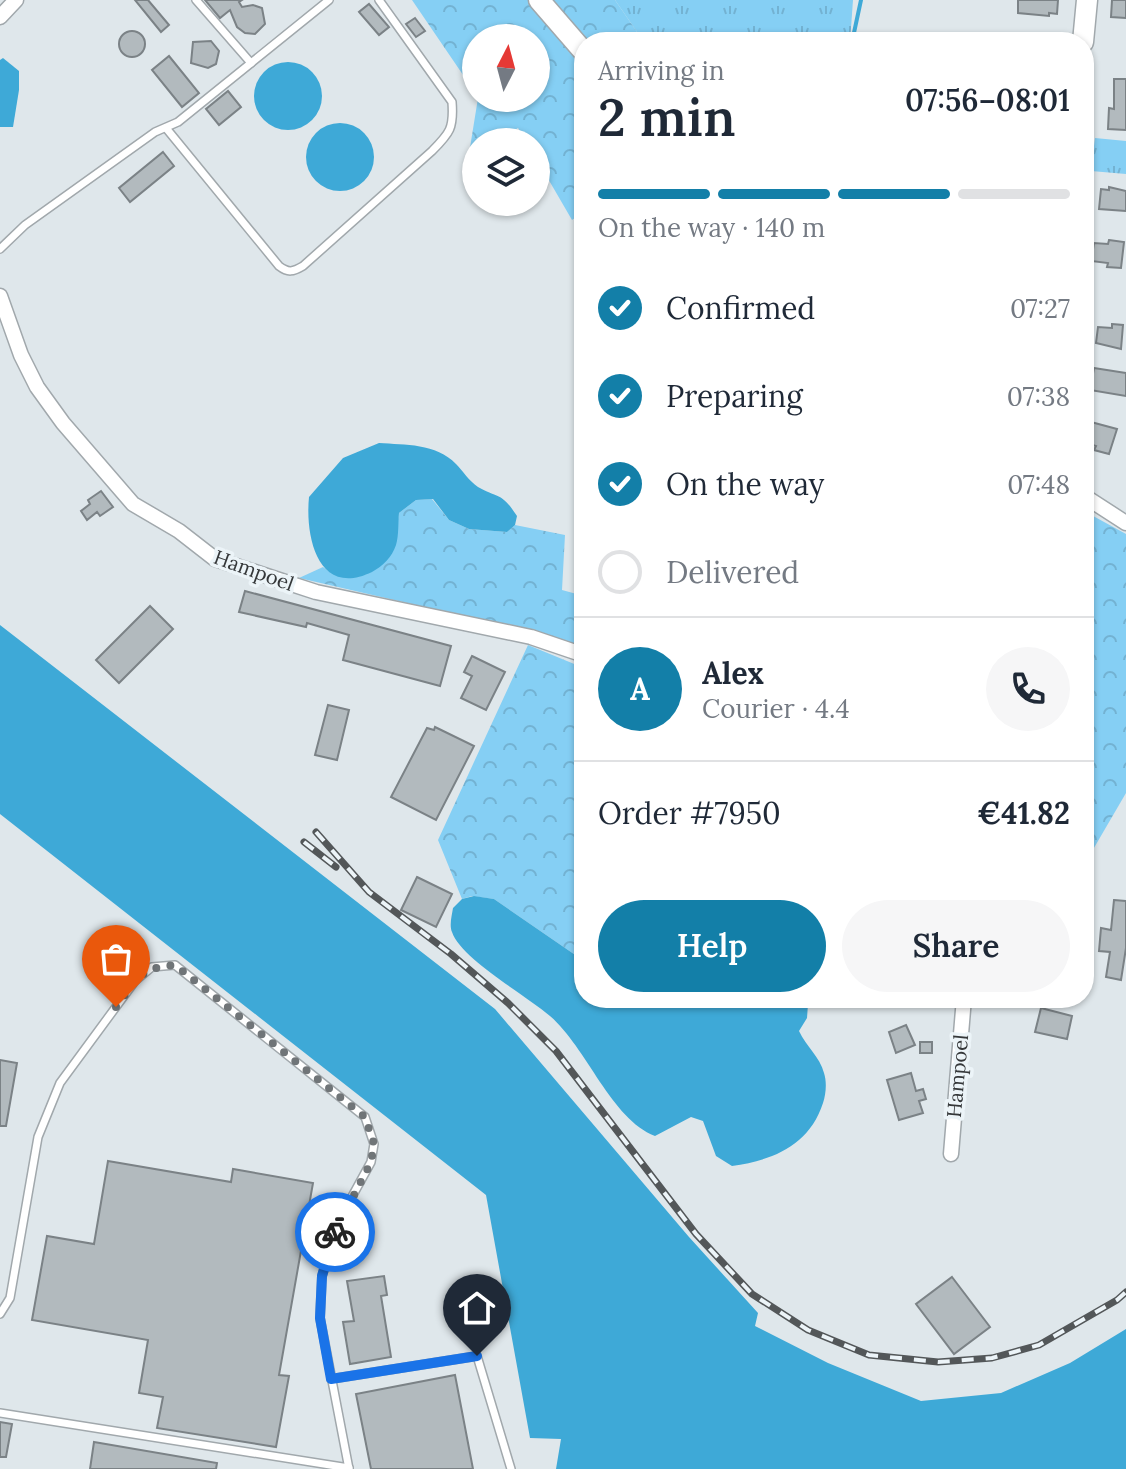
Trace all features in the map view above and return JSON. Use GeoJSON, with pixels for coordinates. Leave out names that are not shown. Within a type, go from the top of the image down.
{"type":"FeatureCollection","features":[{"type":"Feature","properties":{"kind":"street"},"geometry":{"type":"LineString","coordinates":[[0,17],[16,0]]}},
{"type":"Feature","properties":{"kind":"street"},"geometry":{"type":"LineString","coordinates":[[539,0],[574,40]]}},
{"type":"Feature","properties":{"kind":"street"},"geometry":{"type":"LineString","coordinates":[[1084,32],[1087,0]]}},
{"type":"Feature","properties":{"kind":"street","name":"Hampoel"},"geometry":{"type":"LineString","coordinates":[[0,296],[21,355],[37,387],[63,423],[133,504],[179,531],[215,559],[316,592],[531,637],[574,652]]}},
{"type":"Feature","properties":{"kind":"street"},"geometry":{"type":"LineString","coordinates":[[1094,502],[1126,523]]}},
{"type":"Feature","properties":{"kind":"street","name":"Hampoel"},"geometry":{"type":"LineString","coordinates":[[951,1154],[963,1008]]}},
{"type":"Feature","properties":{"kind":"lane"},"geometry":{"type":"LineString","coordinates":[[196,0],[251,63]]}},
{"type":"Feature","properties":{"kind":"lane"},"geometry":{"type":"LineString","coordinates":[[0,249],[25,225],[155,132],[178,122],[329,0]]}},
{"type":"Feature","properties":{"kind":"lane"},"geometry":{"type":"LineString","coordinates":[[166,128],[279,266],[286,271],[303,266],[432,151],[449,133],[454,121],[452,102],[379,0]]}},
{"type":"Feature","properties":{"kind":"lane"},"geometry":{"type":"LineString","coordinates":[[0,1314],[10,1298],[38,1137],[60,1083],[135,981],[152,967],[175,965],[365,1117],[374,1144],[371,1162],[337,1224],[322,1276],[320,1318],[349,1469],[0,1413]]}},
{"type":"Feature","properties":{"kind":"lane"},"geometry":{"type":"LineString","coordinates":[[331,1379],[477,1356],[511,1469]]}},
{"type":"Feature","properties":{"kind":"green space"},"geometry":{"type":"Polygon","coordinates":[[[412,0],[531,0],[574,49],[574,219],[572,220],[550,182],[550,128],[473,128],[476,112],[550,112],[550,24],[462,24],[462,73],[412,0]]]}},
{"type":"Feature","properties":{"kind":"green space"},"geometry":{"type":"Polygon","coordinates":[[[548,0],[615,0],[637,32],[575,32],[548,0]]]}},
{"type":"Feature","properties":{"kind":"green space"},"geometry":{"type":"Polygon","coordinates":[[[615,0],[853,0],[851,32],[637,32],[615,0]]]}},
{"type":"Feature","properties":{"kind":"green space"},"geometry":{"type":"Polygon","coordinates":[[[1095,138],[1126,141],[1126,174],[1094,171],[1095,138]]]}},
{"type":"Feature","properties":{"kind":"green space"},"geometry":{"type":"Polygon","coordinates":[[[432,499],[449,520],[469,529],[507,532],[515,525],[565,535],[562,590],[574,593],[574,645],[533,632],[299,578],[323,567],[344,577],[367,574],[397,526],[399,513],[416,500],[432,499]]]}},
{"type":"Feature","properties":{"kind":"green space"},"geometry":{"type":"Polygon","coordinates":[[[1094,516],[1126,534],[1126,793],[1094,848],[1094,516]]]}},
{"type":"Feature","properties":{"kind":"green space"},"geometry":{"type":"Polygon","coordinates":[[[528,645],[574,664],[574,954],[494,899],[472,896],[462,899],[438,840],[528,645]]]}},
{"type":"Feature","properties":{"kind":"shaded area"},"geometry":{"type":"Polygon","coordinates":[[[3,58],[19,71],[13,127],[0,127],[0,60],[3,58]]]}},
{"type":"Feature","properties":{"kind":"shaded area"},"geometry":{"type":"Polygon","coordinates":[[[288,62],[312,72],[322,96],[312,120],[288,130],[264,120],[254,96],[264,72],[288,62]]]}},
{"type":"Feature","properties":{"kind":"shaded area"},"geometry":{"type":"Polygon","coordinates":[[[340,123],[364,133],[374,157],[364,181],[340,191],[316,181],[306,157],[316,133],[340,123]]]}},
{"type":"Feature","properties":{"kind":"shaded area"},"geometry":{"type":"Polygon","coordinates":[[[379,443],[420,446],[448,457],[475,485],[507,503],[517,516],[515,525],[507,532],[469,529],[449,520],[433,499],[416,500],[399,513],[396,545],[380,567],[354,578],[339,577],[327,570],[313,545],[309,497],[343,458],[379,443]]]}},
{"type":"Feature","properties":{"kind":"shaded area"},"geometry":{"type":"Polygon","coordinates":[[[0,625],[495,1009],[689,1237],[758,1313],[755,1326],[828,1363],[921,1401],[1001,1393],[1070,1363],[1126,1329],[1126,1469],[556,1469],[561,1439],[530,1438],[486,1195],[0,814],[0,625]]]}},
{"type":"Feature","properties":{"kind":"shaded area"},"geometry":{"type":"Polygon","coordinates":[[[474,896],[494,899],[574,954],[574,1008],[808,1008],[807,1018],[799,1031],[819,1062],[826,1084],[817,1118],[809,1130],[788,1148],[762,1160],[732,1166],[716,1156],[703,1121],[691,1117],[655,1136],[639,1127],[612,1099],[576,1046],[550,1016],[481,965],[458,943],[451,929],[451,920],[453,908],[462,899],[474,896]]]}},
{"type":"Feature","properties":{"kind":"building"},"geometry":{"type":"Polygon","coordinates":[[[135,0],[148,0],[169,25],[161,32],[135,0]]]}},
{"type":"Feature","properties":{"kind":"building"},"geometry":{"type":"Polygon","coordinates":[[[205,0],[242,0],[239,2],[242,7],[253,5],[262,8],[265,24],[255,34],[245,33],[237,27],[230,10],[220,18],[205,0]]]}},
{"type":"Feature","properties":{"kind":"building"},"geometry":{"type":"Polygon","coordinates":[[[1018,0],[1058,0],[1057,14],[1018,13],[1018,0]]]}},
{"type":"Feature","properties":{"kind":"building"},"geometry":{"type":"Polygon","coordinates":[[[1112,0],[1126,0],[1126,18],[1111,17],[1112,0]]]}},
{"type":"Feature","properties":{"kind":"building"},"geometry":{"type":"Polygon","coordinates":[[[369,4],[389,27],[379,35],[359,12],[369,4]]]}},
{"type":"Feature","properties":{"kind":"building"},"geometry":{"type":"Polygon","coordinates":[[[415,18],[425,31],[416,37],[406,24],[415,18]]]}},
{"type":"Feature","properties":{"kind":"building"},"geometry":{"type":"Polygon","coordinates":[[[132,31],[141,35],[145,44],[141,53],[132,57],[123,53],[119,44],[123,35],[132,31]]]}},
{"type":"Feature","properties":{"kind":"building"},"geometry":{"type":"Polygon","coordinates":[[[211,41],[219,51],[216,64],[208,68],[191,63],[193,42],[211,41]]]}},
{"type":"Feature","properties":{"kind":"building"},"geometry":{"type":"Polygon","coordinates":[[[169,56],[199,93],[182,107],[152,70],[169,56]]]}},
{"type":"Feature","properties":{"kind":"building"},"geometry":{"type":"Polygon","coordinates":[[[1114,79],[1126,79],[1126,130],[1108,129],[1109,108],[1114,109],[1114,79]]]}},
{"type":"Feature","properties":{"kind":"building"},"geometry":{"type":"Polygon","coordinates":[[[228,91],[241,107],[219,125],[206,109],[228,91]]]}},
{"type":"Feature","properties":{"kind":"building"},"geometry":{"type":"Polygon","coordinates":[[[163,152],[174,166],[130,202],[119,188],[163,152]]]}},
{"type":"Feature","properties":{"kind":"building"},"geometry":{"type":"Polygon","coordinates":[[[1109,187],[1126,191],[1126,211],[1099,209],[1101,189],[1109,190],[1109,187]]]}},
{"type":"Feature","properties":{"kind":"building"},"geometry":{"type":"Polygon","coordinates":[[[1109,240],[1124,242],[1121,268],[1094,261],[1094,243],[1108,244],[1109,240]]]}},
{"type":"Feature","properties":{"kind":"building"},"geometry":{"type":"Polygon","coordinates":[[[1112,324],[1123,325],[1121,349],[1096,343],[1098,327],[1112,328],[1112,324]]]}},
{"type":"Feature","properties":{"kind":"building"},"geometry":{"type":"Polygon","coordinates":[[[1094,368],[1126,373],[1126,396],[1094,391],[1094,368]]]}},
{"type":"Feature","properties":{"kind":"building"},"geometry":{"type":"Polygon","coordinates":[[[1094,423],[1117,429],[1109,454],[1094,450],[1094,423]]]}},
{"type":"Feature","properties":{"kind":"building"},"geometry":{"type":"Polygon","coordinates":[[[101,491],[113,507],[100,516],[97,512],[87,520],[81,511],[90,504],[88,500],[101,491]]]}},
{"type":"Feature","properties":{"kind":"building"},"geometry":{"type":"Polygon","coordinates":[[[245,591],[451,646],[440,686],[343,660],[349,635],[307,623],[306,627],[239,612],[245,591]]]}},
{"type":"Feature","properties":{"kind":"building"},"geometry":{"type":"Polygon","coordinates":[[[150,606],[173,629],[119,683],[96,660],[150,606]]]}},
{"type":"Feature","properties":{"kind":"building"},"geometry":{"type":"Polygon","coordinates":[[[472,656],[505,672],[486,710],[461,698],[472,676],[464,672],[472,656]]]}},
{"type":"Feature","properties":{"kind":"building"},"geometry":{"type":"Polygon","coordinates":[[[328,705],[349,710],[337,760],[315,755],[328,705]]]}},
{"type":"Feature","properties":{"kind":"building"},"geometry":{"type":"Polygon","coordinates":[[[435,727],[474,746],[436,820],[391,797],[427,728],[434,730],[435,727]]]}},
{"type":"Feature","properties":{"kind":"building"},"geometry":{"type":"Polygon","coordinates":[[[417,877],[452,894],[436,927],[401,910],[417,877]]]}},
{"type":"Feature","properties":{"kind":"building"},"geometry":{"type":"Polygon","coordinates":[[[1114,900],[1126,901],[1126,948],[1121,980],[1106,977],[1110,952],[1099,951],[1101,928],[1111,930],[1114,900]]]}},
{"type":"Feature","properties":{"kind":"building"},"geometry":{"type":"Polygon","coordinates":[[[1041,1008],[1072,1016],[1067,1039],[1035,1032],[1041,1008]]]}},
{"type":"Feature","properties":{"kind":"building"},"geometry":{"type":"Polygon","coordinates":[[[906,1025],[915,1045],[896,1053],[889,1032],[906,1025]]]}},
{"type":"Feature","properties":{"kind":"building"},"geometry":{"type":"Polygon","coordinates":[[[920,1042],[932,1042],[932,1053],[920,1053],[920,1042]]]}},
{"type":"Feature","properties":{"kind":"building"},"geometry":{"type":"Polygon","coordinates":[[[0,1060],[17,1063],[6,1126],[0,1126],[0,1060]]]}},
{"type":"Feature","properties":{"kind":"building"},"geometry":{"type":"Polygon","coordinates":[[[911,1073],[916,1091],[923,1089],[926,1099],[919,1101],[923,1113],[899,1120],[887,1080],[911,1073]]]}},
{"type":"Feature","properties":{"kind":"building"},"geometry":{"type":"Polygon","coordinates":[[[108,1161],[231,1182],[233,1169],[313,1183],[279,1375],[289,1376],[276,1447],[157,1428],[163,1397],[139,1393],[148,1340],[32,1320],[47,1236],[94,1244],[108,1161]]]}},
{"type":"Feature","properties":{"kind":"building"},"geometry":{"type":"Polygon","coordinates":[[[384,1276],[387,1295],[381,1296],[391,1357],[350,1364],[343,1322],[354,1321],[347,1281],[384,1276]]]}},
{"type":"Feature","properties":{"kind":"building"},"geometry":{"type":"Polygon","coordinates":[[[952,1277],[990,1327],[954,1354],[916,1304],[952,1277]]]}},
{"type":"Feature","properties":{"kind":"building"},"geometry":{"type":"Polygon","coordinates":[[[455,1375],[473,1469],[371,1469],[356,1394],[455,1375]]]}},
{"type":"Feature","properties":{"kind":"building"},"geometry":{"type":"Polygon","coordinates":[[[0,1422],[12,1424],[6,1457],[0,1457],[0,1422]]]}},
{"type":"Feature","properties":{"kind":"building"},"geometry":{"type":"Polygon","coordinates":[[[94,1442],[217,1463],[216,1469],[90,1469],[94,1442]]]}},
{"type":"Feature","properties":{"kind":"waterway"},"geometry":{"type":"LineString","coordinates":[[854,32],[861,0]]}},
{"type":"Feature","properties":{"kind":"railway"},"geometry":{"type":"LineString","coordinates":[[316,832],[369,892],[451,954],[508,1003],[556,1051],[696,1234],[752,1294],[808,1330],[869,1355],[938,1362],[992,1358],[1039,1345],[1126,1292]]}},
{"type":"Feature","properties":{"kind":"railway"},"geometry":{"type":"LineString","coordinates":[[304,842],[336,867]]}},
{"type":"Feature","properties":{"kind":"way so far"},"geometry":{"type":"LineString","coordinates":[[116,1007],[135,981],[152,967],[175,965],[365,1117],[374,1144],[371,1162],[335,1232]]}},
{"type":"Feature","properties":{"kind":"route"},"geometry":{"type":"LineString","coordinates":[[335,1232],[322,1276],[320,1318],[331,1379],[477,1356]]}}]}
